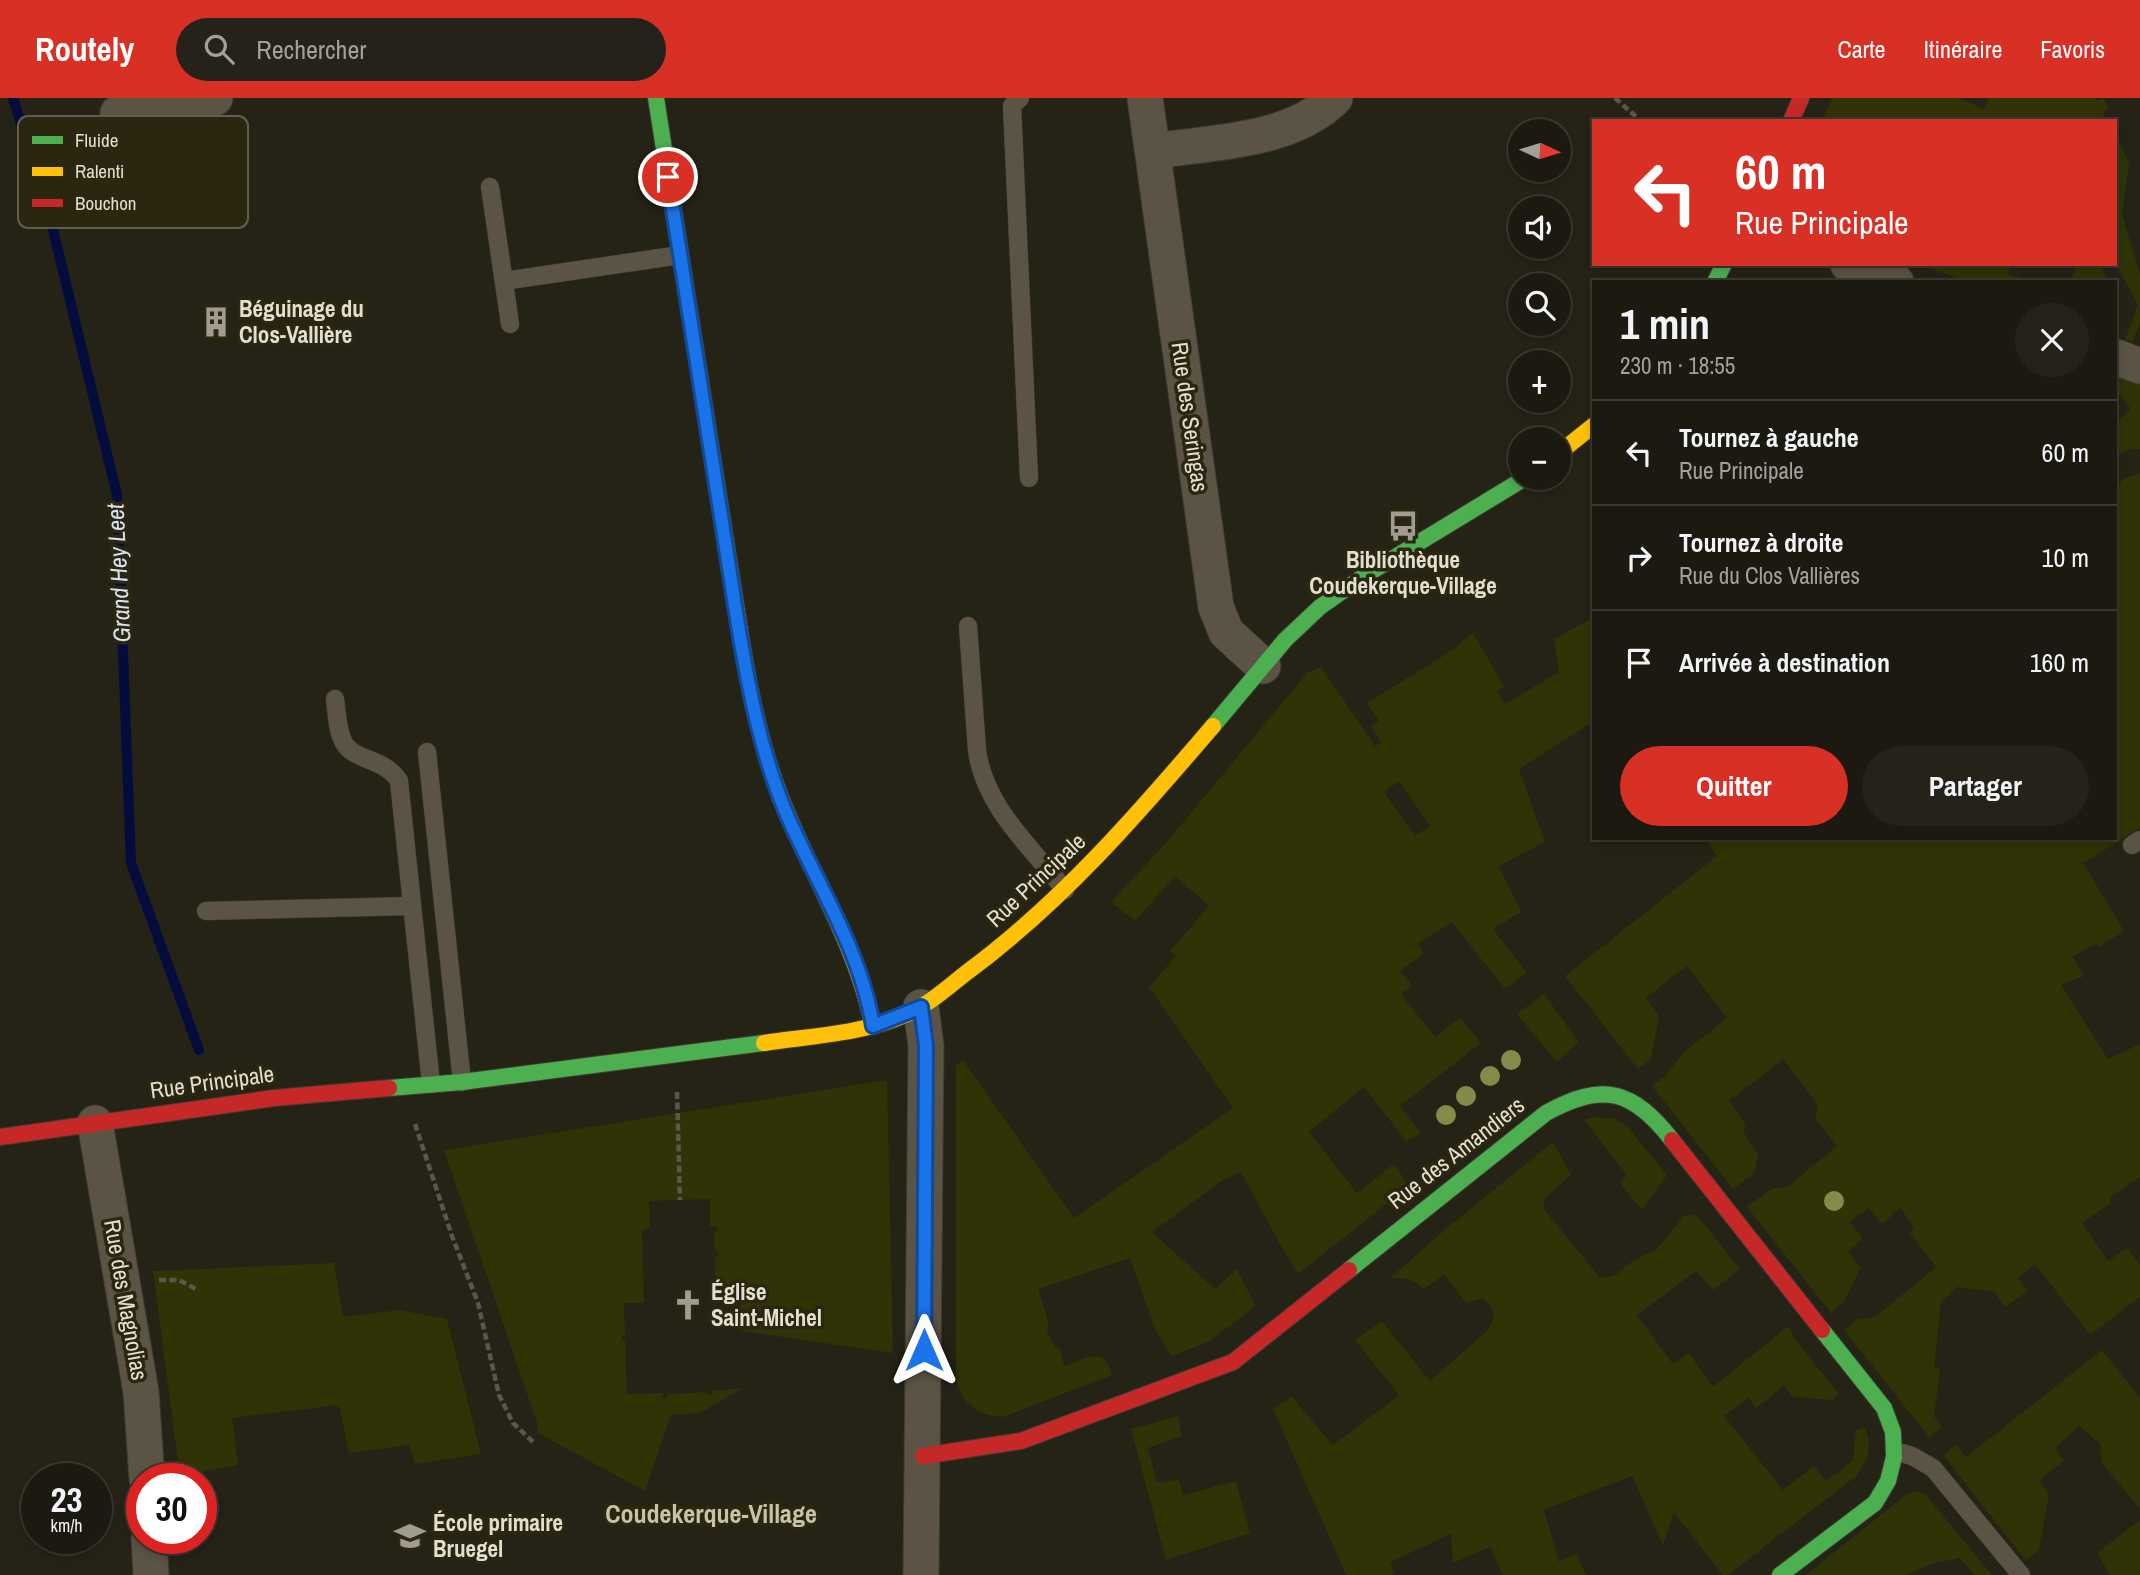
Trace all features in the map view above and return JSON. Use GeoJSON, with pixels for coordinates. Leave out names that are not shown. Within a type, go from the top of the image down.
{"type":"FeatureCollection","features":[{"type":"Feature","properties":{"kind":"street"},"geometry":{"type":"LineString","coordinates":[[118,113],[215,98]]}},
{"type":"Feature","properties":{"kind":"street"},"geometry":{"type":"LineString","coordinates":[[656,98],[738,625],[755,716],[768,764],[787,814],[857,966],[869,1001],[873,1026]]}},
{"type":"Feature","properties":{"kind":"street","name":"Rue des Seringas"},"geometry":{"type":"LineString","coordinates":[[1145,98],[1216,607],[1226,632],[1262,666]]}},
{"type":"Feature","properties":{"kind":"street"},"geometry":{"type":"LineString","coordinates":[[1154,151],[1280,131],[1313,115],[1335,98]]}},
{"type":"Feature","properties":{"kind":"street"},"geometry":{"type":"LineString","coordinates":[[1792,119],[1801,98]]}},
{"type":"Feature","properties":{"kind":"street"},"geometry":{"type":"LineString","coordinates":[[1853,266],[1891,280]]}},
{"type":"Feature","properties":{"kind":"street"},"geometry":{"type":"LineString","coordinates":[[2117,357],[2140,366]]}},
{"type":"Feature","properties":{"kind":"street"},"geometry":{"type":"LineString","coordinates":[[1571,443],[1592,427]]}},
{"type":"Feature","properties":{"kind":"street","name":"Rue Principale"},"geometry":{"type":"LineString","coordinates":[[0,1137],[274,1098],[462,1082],[676,1056],[873,1026],[921,1007],[996,951],[1065,890],[1141,811],[1262,666],[1304,622],[1339,594],[1508,489]]}},
{"type":"Feature","properties":{"kind":"street"},"geometry":{"type":"LineString","coordinates":[[921,1007],[926,1046],[922,1575]]}},
{"type":"Feature","properties":{"kind":"street","name":"Rue des Amandiers"},"geometry":{"type":"LineString","coordinates":[[923,1456],[1021,1441],[1233,1362],[1546,1113],[1574,1097],[1612,1093],[1636,1102],[1656,1119],[1891,1419],[1895,1451],[1890,1480],[1875,1503],[1780,1575]]}},
{"type":"Feature","properties":{"kind":"street","name":"Rue des Magnolias"},"geometry":{"type":"LineString","coordinates":[[95,1123],[141,1392],[146,1463]]}},
{"type":"Feature","properties":{"kind":"street"},"geometry":{"type":"LineString","coordinates":[[150,1554],[151,1575]]}},
{"type":"Feature","properties":{"kind":"lane"},"geometry":{"type":"LineString","coordinates":[[1020,98],[1012,106],[1029,478]]}},
{"type":"Feature","properties":{"kind":"lane"},"geometry":{"type":"LineString","coordinates":[[490,187],[510,324]]}},
{"type":"Feature","properties":{"kind":"lane"},"geometry":{"type":"LineString","coordinates":[[504,281],[680,255]]}},
{"type":"Feature","properties":{"kind":"lane"},"geometry":{"type":"LineString","coordinates":[[968,626],[977,750],[983,777],[1003,814],[1065,890]]}},
{"type":"Feature","properties":{"kind":"lane"},"geometry":{"type":"LineString","coordinates":[[335,699],[339,730],[345,745],[350,751],[383,765],[399,781],[431,1084]]}},
{"type":"Feature","properties":{"kind":"lane"},"geometry":{"type":"LineString","coordinates":[[427,752],[462,1082]]}},
{"type":"Feature","properties":{"kind":"lane"},"geometry":{"type":"LineString","coordinates":[[206,911],[412,906]]}},
{"type":"Feature","properties":{"kind":"lane"},"geometry":{"type":"LineString","coordinates":[[1895,1451],[1912,1456],[1933,1468],[2021,1575]]}},
{"type":"Feature","properties":{"kind":"path"},"geometry":{"type":"LineString","coordinates":[[1615,98],[1640,119]]}},
{"type":"Feature","properties":{"kind":"path"},"geometry":{"type":"LineString","coordinates":[[676,1056],[680,1200]]}},
{"type":"Feature","properties":{"kind":"path"},"geometry":{"type":"LineString","coordinates":[[403,1086],[439,1198],[478,1303],[499,1395],[513,1423],[533,1442]]}},
{"type":"Feature","properties":{"kind":"green space"},"geometry":{"type":"Polygon","coordinates":[[[1833,98],[1959,98],[1984,109],[1989,98],[2095,98],[2097,101],[2103,98],[2109,107],[2103,112],[2107,119],[1822,119],[1833,98]]]}},
{"type":"Feature","properties":{"kind":"green space"},"geometry":{"type":"Polygon","coordinates":[[[2117,135],[2129,164],[2122,214],[2140,274],[2140,323],[2133,342],[2125,340],[2138,305],[2117,266],[2117,135]]]}},
{"type":"Feature","properties":{"kind":"green space"},"geometry":{"type":"Polygon","coordinates":[[[1922,266],[2010,266],[2008,274],[2029,280],[1963,280],[1922,266]]]}},
{"type":"Feature","properties":{"kind":"green space"},"geometry":{"type":"Polygon","coordinates":[[[2076,266],[2100,266],[2107,280],[2072,280],[2076,266]]]}},
{"type":"Feature","properties":{"kind":"green space"},"geometry":{"type":"Polygon","coordinates":[[[2117,373],[2140,381],[2140,449],[2131,449],[2117,456],[2117,422],[2131,409],[2117,392],[2117,373]]]}},
{"type":"Feature","properties":{"kind":"green space"},"geometry":{"type":"Polygon","coordinates":[[[2140,473],[2140,828],[2083,863],[2124,931],[2099,947],[2096,943],[2073,957],[2084,976],[2061,985],[2108,1059],[2140,1044],[2140,1177],[2109,1198],[2111,1203],[2082,1223],[2108,1261],[2127,1247],[2140,1265],[2140,1297],[2090,1335],[2035,1264],[2018,1278],[2028,1291],[2005,1307],[1994,1292],[1957,1287],[1941,1302],[1934,1367],[1940,1368],[1934,1416],[1942,1427],[1929,1437],[1844,1330],[1857,1319],[1871,1318],[1885,1309],[1936,1267],[1910,1233],[1914,1227],[1900,1208],[1882,1224],[1869,1208],[1850,1222],[1863,1238],[1848,1251],[1861,1268],[1844,1302],[1831,1313],[1747,1207],[1773,1188],[1786,1188],[1837,1146],[1815,1119],[1818,1105],[1783,1059],[1729,1101],[1746,1125],[1743,1131],[1758,1155],[1755,1172],[1733,1189],[1652,1086],[1665,1076],[1684,1052],[1727,1018],[1687,966],[1646,998],[1659,1016],[1651,1059],[1638,1069],[1565,976],[1717,856],[1706,840],[2117,840],[2117,486],[2123,479],[2140,473]]]}},
{"type":"Feature","properties":{"kind":"green space"},"geometry":{"type":"Polygon","coordinates":[[[1592,618],[1592,722],[1519,769],[1545,842],[1499,866],[1521,912],[1493,929],[1527,973],[1505,989],[1452,922],[1419,943],[1423,954],[1400,971],[1412,985],[1401,994],[1435,1037],[1460,1017],[1481,1043],[1400,1106],[1421,1133],[1406,1141],[1364,1087],[1309,1132],[1357,1193],[1394,1164],[1409,1186],[1298,1274],[1241,1172],[1223,1180],[1152,1232],[1215,1289],[1237,1269],[1256,1306],[1208,1342],[1171,1356],[1155,1329],[1130,1258],[1038,1289],[1049,1324],[1047,1331],[1055,1347],[1060,1350],[1064,1366],[1093,1356],[1099,1357],[1109,1365],[1112,1375],[1003,1417],[986,1414],[972,1407],[962,1395],[956,1378],[956,1066],[963,1060],[1074,1218],[1233,1108],[1149,987],[1176,956],[1170,951],[1209,906],[1175,876],[1135,921],[1111,902],[1166,843],[1307,673],[1321,667],[1375,746],[1381,742],[1371,727],[1379,721],[1367,703],[1443,656],[1473,633],[1504,686],[1497,691],[1505,704],[1559,672],[1554,639],[1592,618]],[[1399,781],[1384,792],[1415,836],[1430,826],[1399,781]]]}},
{"type":"Feature","properties":{"kind":"green space"},"geometry":{"type":"Polygon","coordinates":[[[1544,994],[1579,1042],[1557,1062],[1517,1014],[1544,994]]]}},
{"type":"Feature","properties":{"kind":"green space"},"geometry":{"type":"Polygon","coordinates":[[[887,1080],[893,1353],[742,1331],[741,1303],[746,1300],[745,1297],[716,1301],[716,1281],[719,1276],[715,1276],[715,1257],[719,1256],[718,1251],[715,1251],[714,1232],[718,1231],[717,1227],[710,1226],[710,1199],[649,1201],[650,1228],[642,1230],[644,1303],[621,1303],[624,1306],[625,1336],[621,1336],[622,1340],[625,1340],[627,1394],[664,1393],[662,1397],[665,1399],[668,1394],[706,1392],[710,1396],[710,1391],[743,1388],[700,1413],[671,1415],[645,1491],[538,1433],[537,1423],[444,1150],[887,1080]]]}},
{"type":"Feature","properties":{"kind":"green space"},"geometry":{"type":"Polygon","coordinates":[[[1597,1117],[1616,1119],[1627,1126],[1667,1175],[1642,1210],[1620,1183],[1627,1175],[1584,1120],[1597,1117]]]}},
{"type":"Feature","properties":{"kind":"green space"},"geometry":{"type":"Polygon","coordinates":[[[1553,1142],[1571,1175],[1545,1198],[1544,1209],[1600,1278],[1615,1275],[1634,1260],[1657,1249],[1684,1216],[1696,1214],[1740,1269],[1713,1290],[1696,1271],[1637,1315],[1673,1364],[1689,1353],[1713,1387],[1788,1326],[1794,1338],[1839,1394],[1833,1400],[1793,1397],[1784,1386],[1756,1408],[1749,1398],[1724,1416],[1783,1490],[1814,1466],[1826,1481],[1853,1460],[1856,1430],[1864,1427],[1869,1447],[1863,1466],[1855,1477],[1728,1575],[1723,1575],[1674,1513],[1663,1545],[1632,1476],[1544,1510],[1559,1562],[1576,1553],[1586,1575],[1503,1575],[1490,1547],[1453,1563],[1451,1534],[1390,1562],[1394,1573],[1390,1575],[1346,1575],[1273,1409],[1291,1396],[1333,1445],[1399,1395],[1355,1340],[1382,1321],[1430,1381],[1488,1330],[1494,1317],[1491,1307],[1483,1298],[1466,1303],[1444,1275],[1424,1289],[1408,1280],[1389,1279],[1553,1142]]]}},
{"type":"Feature","properties":{"kind":"green space"},"geometry":{"type":"Polygon","coordinates":[[[334,1263],[343,1317],[399,1310],[447,1319],[481,1454],[415,1464],[409,1445],[349,1453],[339,1405],[232,1418],[238,1465],[217,1469],[217,1463],[178,1463],[153,1271],[334,1263]]]}},
{"type":"Feature","properties":{"kind":"green space"},"geometry":{"type":"Polygon","coordinates":[[[2102,1350],[2140,1398],[2140,1509],[2102,1463],[2100,1444],[2079,1426],[2055,1448],[2064,1461],[2039,1481],[2049,1494],[2039,1550],[2026,1561],[1943,1455],[1956,1445],[1966,1457],[2102,1350]]]}},
{"type":"Feature","properties":{"kind":"green space"},"geometry":{"type":"Polygon","coordinates":[[[1178,1416],[1182,1436],[1148,1448],[1157,1483],[1179,1480],[1183,1495],[1236,1481],[1250,1533],[1166,1560],[1131,1429],[1178,1416]]]}},
{"type":"Feature","properties":{"kind":"green space"},"geometry":{"type":"Polygon","coordinates":[[[1918,1491],[1925,1494],[1992,1575],[1974,1575],[1960,1558],[1931,1564],[1905,1575],[1806,1575],[1903,1497],[1918,1491]]]}},
{"type":"Feature","properties":{"kind":"green space"},"geometry":{"type":"Polygon","coordinates":[[[2140,1520],[2140,1575],[2110,1575],[2097,1553],[2140,1520]]]}},
{"type":"Feature","properties":{"kind":"waterway","name":"Grand Hey Leet"},"geometry":{"type":"LineString","coordinates":[[13,98],[19,116]]}},
{"type":"Feature","properties":{"kind":"waterway","name":"Grand Hey Leet"},"geometry":{"type":"LineString","coordinates":[[53,228],[117,495],[131,863],[199,1050]]}},
{"type":"Feature","properties":{"kind":"traffic: fast"},"geometry":{"type":"LineString","coordinates":[[656,98],[736,606]]}},
{"type":"Feature","properties":{"kind":"traffic: fast"},"geometry":{"type":"LineString","coordinates":[[1716,280],[1723,266]]}},
{"type":"Feature","properties":{"kind":"traffic: fast"},"geometry":{"type":"LineString","coordinates":[[1213,726],[1285,640],[1320,607],[1364,576],[1508,488]]}},
{"type":"Feature","properties":{"kind":"traffic: fast"},"geometry":{"type":"LineString","coordinates":[[389,1088],[462,1082],[764,1043]]}},
{"type":"Feature","properties":{"kind":"traffic: fast"},"geometry":{"type":"LineString","coordinates":[[1349,1270],[1546,1113],[1566,1103],[1601,1094],[1616,1096],[1644,1110],[1672,1140]]}},
{"type":"Feature","properties":{"kind":"traffic: fast"},"geometry":{"type":"LineString","coordinates":[[1780,1575],[1875,1503],[1888,1481],[1894,1457],[1893,1432],[1884,1408],[1822,1330]]}},
{"type":"Feature","properties":{"kind":"traffic: slow"},"geometry":{"type":"LineString","coordinates":[[1571,443],[1592,427]]}},
{"type":"Feature","properties":{"kind":"traffic: slow"},"geometry":{"type":"LineString","coordinates":[[736,606],[753,704],[765,751],[793,827],[856,967],[873,1026]]}},
{"type":"Feature","properties":{"kind":"traffic: slow"},"geometry":{"type":"LineString","coordinates":[[764,1043],[836,1034],[871,1026],[905,1015],[929,1002],[1001,946],[1066,888],[1156,792],[1213,726]]}},
{"type":"Feature","properties":{"kind":"traffic: jam"},"geometry":{"type":"LineString","coordinates":[[1792,119],[1801,98]]}},
{"type":"Feature","properties":{"kind":"traffic: jam"},"geometry":{"type":"LineString","coordinates":[[0,1137],[274,1098],[389,1088]]}},
{"type":"Feature","properties":{"kind":"traffic: jam"},"geometry":{"type":"LineString","coordinates":[[1672,1140],[1822,1330]]}},
{"type":"Feature","properties":{"kind":"traffic: jam"},"geometry":{"type":"LineString","coordinates":[[923,1456],[1021,1441],[1233,1362],[1349,1270]]}},
{"type":"Feature","properties":{"kind":"place","name":"Béguinage du Clos-Vallière"},"geometry":{"type":"Point","coordinates":[216,322]}},
{"type":"Feature","properties":{"kind":"place","name":"Bibliothèque Coudekerque-Village"},"geometry":{"type":"Point","coordinates":[1403,526]}},
{"type":"Feature","properties":{"kind":"place","name":"Église Saint-Michel"},"geometry":{"type":"Point","coordinates":[688,1305]}},
{"type":"Feature","properties":{"kind":"place","name":"École primaire Bruegel"},"geometry":{"type":"Point","coordinates":[410,1536]}},
{"type":"Feature","properties":{"kind":"district","name":"Coudekerque-Village"},"geometry":{"type":"Point","coordinates":[711,1514]}},
{"type":"Feature","properties":{"kind":"route"},"geometry":{"type":"LineString","coordinates":[[668,177],[738,625],[750,696],[765,753],[787,814],[857,966],[869,1001],[873,1026],[921,1007],[926,1046],[924,1350]]}}]}
